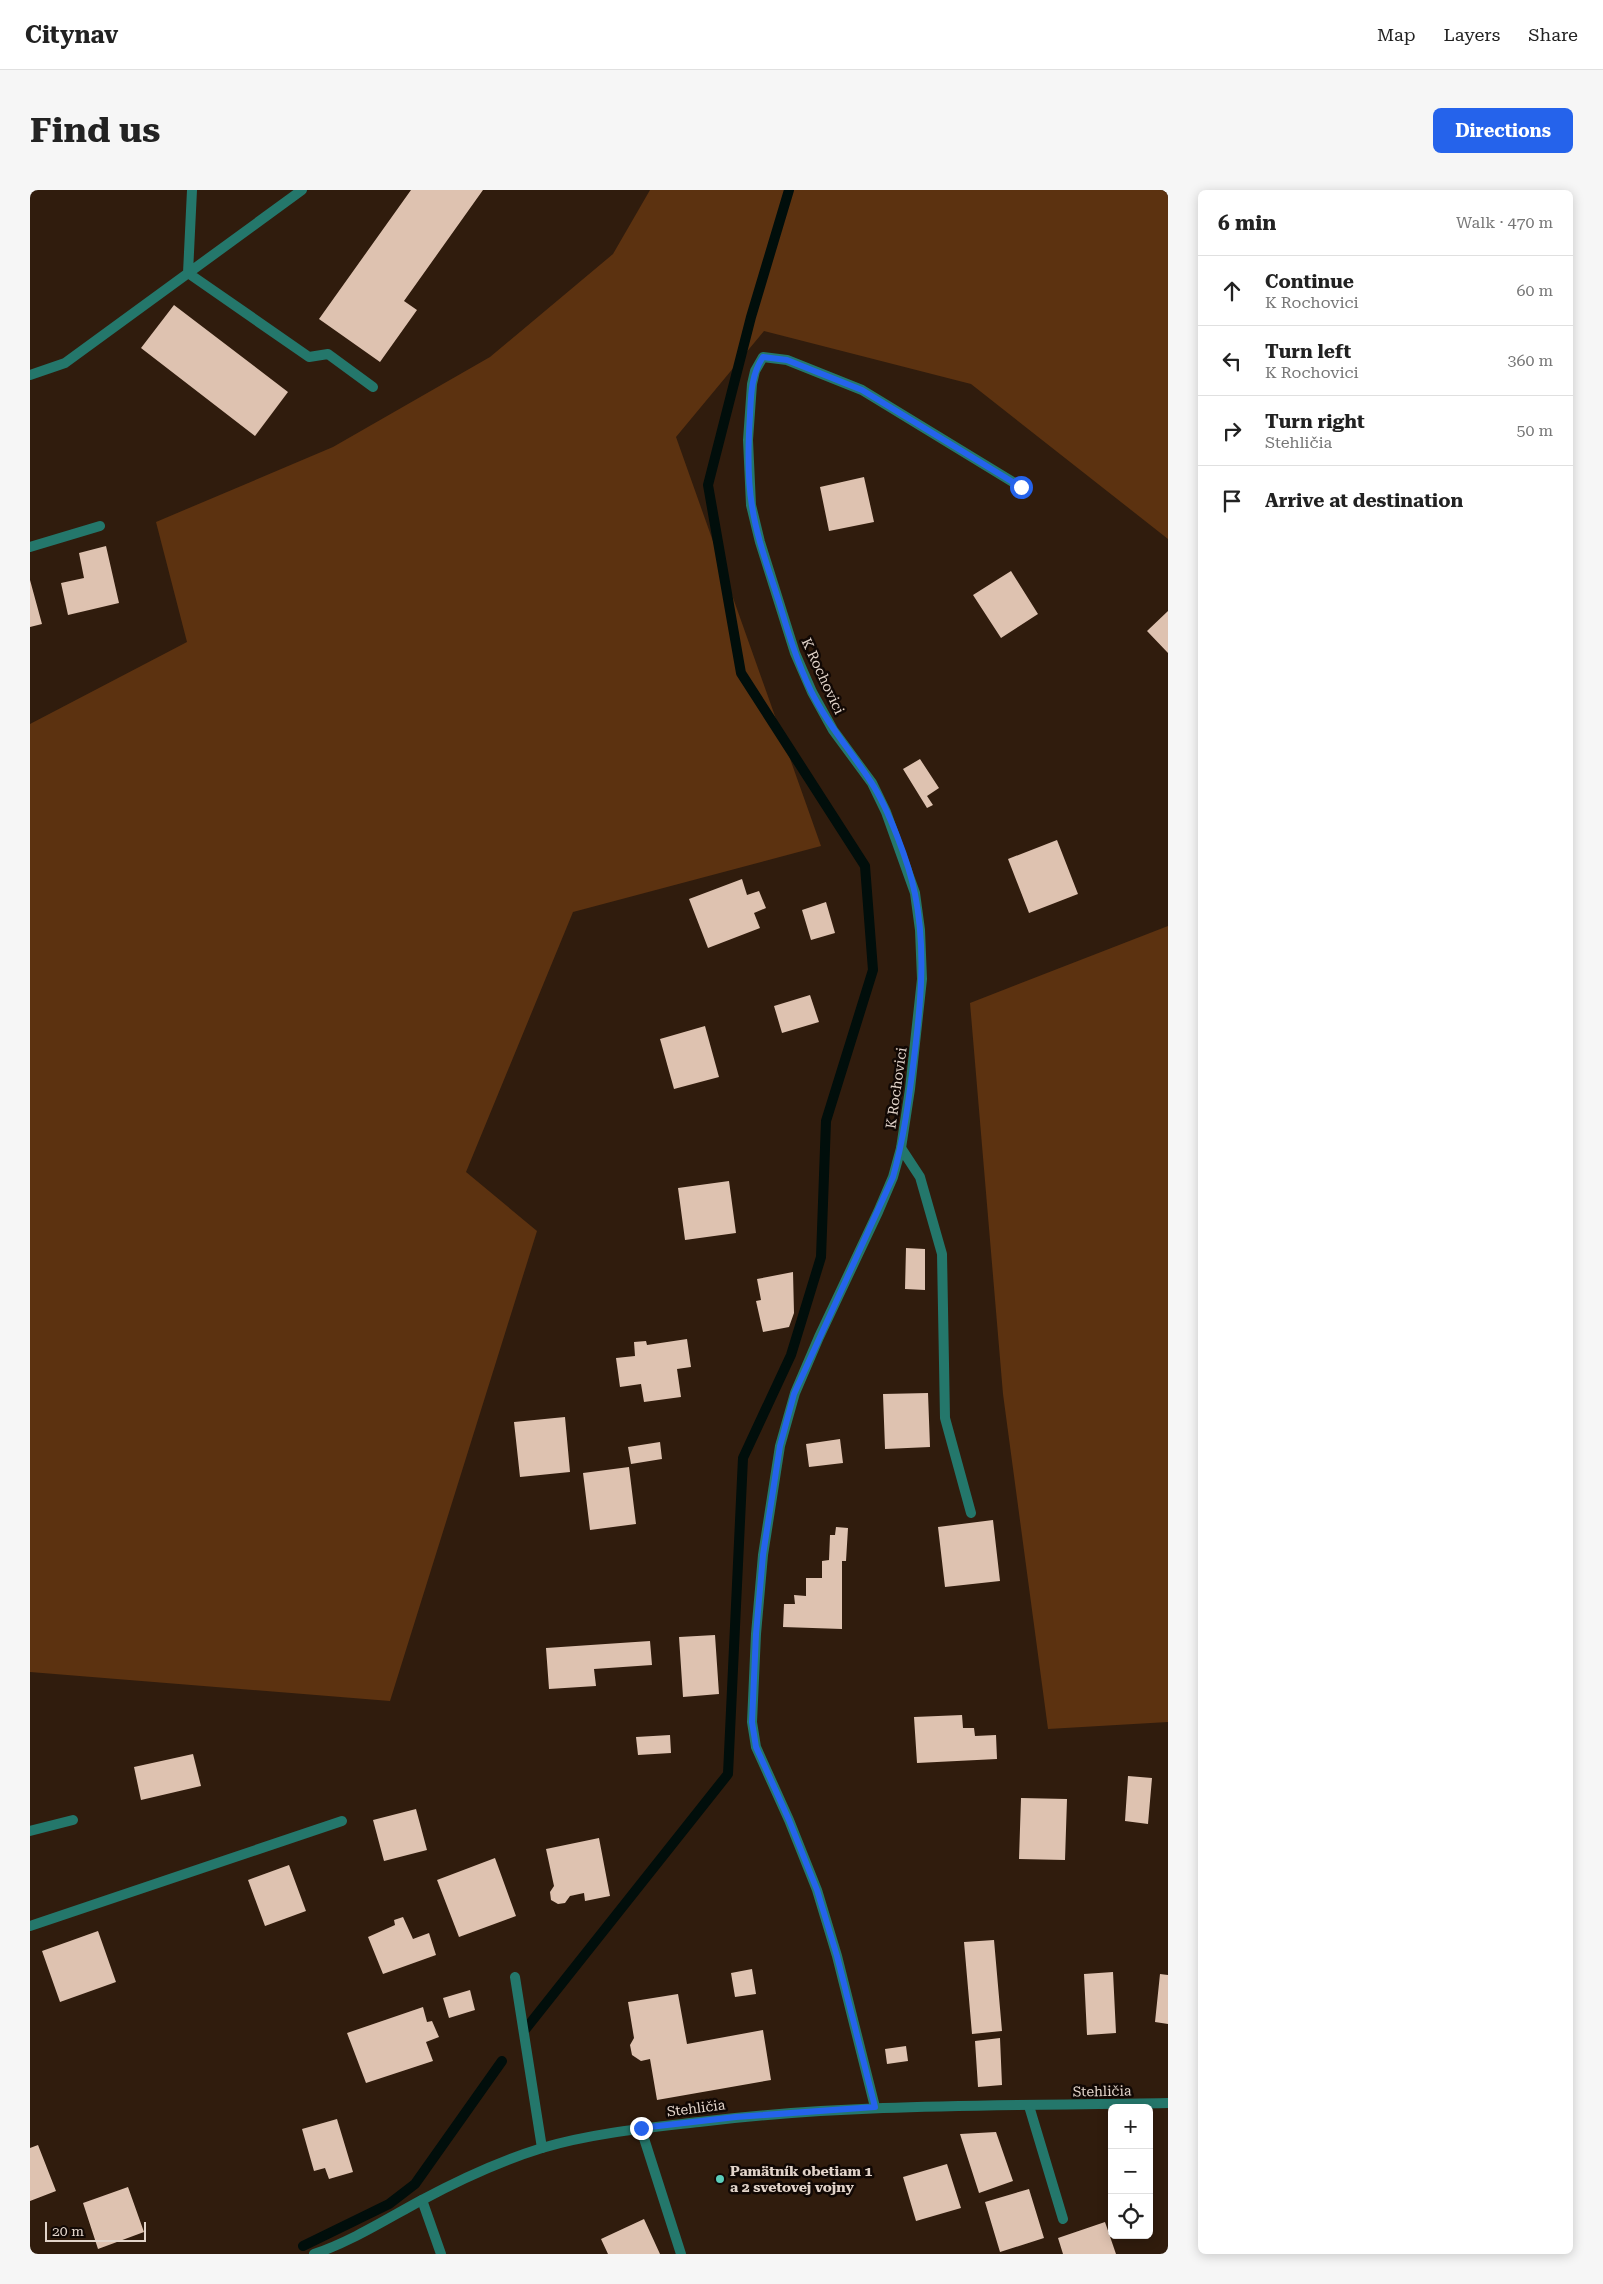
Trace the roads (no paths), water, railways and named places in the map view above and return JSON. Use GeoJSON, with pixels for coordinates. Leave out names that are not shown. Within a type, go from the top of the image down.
{"type":"FeatureCollection","features":[{"type":"Feature","properties":{"kind":"street"},"geometry":{"type":"LineString","coordinates":[[188,273],[192,190]]}},
{"type":"Feature","properties":{"kind":"street"},"geometry":{"type":"LineString","coordinates":[[30,375],[65,363],[302,190]]}},
{"type":"Feature","properties":{"kind":"street"},"geometry":{"type":"LineString","coordinates":[[188,273],[309,357],[328,354],[373,387]]}},
{"type":"Feature","properties":{"kind":"street","name":"K Rochovici"},"geometry":{"type":"LineString","coordinates":[[875,2107],[837,1956],[817,1890],[789,1820],[756,1747],[752,1722],[756,1634],[763,1555],[780,1446],[794,1394],[882,1204],[893,1177],[901,1148],[910,1089],[922,980],[920,930],[915,892],[886,812],[872,783],[833,730],[812,692],[795,653],[760,542],[751,505],[748,456],[752,384],[758,364],[763,357],[787,360],[862,390],[1021,487]]}},
{"type":"Feature","properties":{"kind":"street"},"geometry":{"type":"LineString","coordinates":[[30,547],[100,526]]}},
{"type":"Feature","properties":{"kind":"street"},"geometry":{"type":"LineString","coordinates":[[901,1148],[920,1177],[942,1254],[945,1418],[971,1513]]}},
{"type":"Feature","properties":{"kind":"street"},"geometry":{"type":"LineString","coordinates":[[30,1831],[73,1820]]}},
{"type":"Feature","properties":{"kind":"street"},"geometry":{"type":"LineString","coordinates":[[30,1926],[342,1820]]}},
{"type":"Feature","properties":{"kind":"street"},"geometry":{"type":"LineString","coordinates":[[515,1977],[542,2148]]}},
{"type":"Feature","properties":{"kind":"street","name":"Stehličia"},"geometry":{"type":"LineString","coordinates":[[314,2254],[350,2240],[422,2200],[483,2170],[542,2148],[641,2128],[736,2117],[875,2107],[1168,2103]]}},
{"type":"Feature","properties":{"kind":"street"},"geometry":{"type":"LineString","coordinates":[[1029,2106],[1064,2219]]}},
{"type":"Feature","properties":{"kind":"street"},"geometry":{"type":"LineString","coordinates":[[641,2128],[681,2254]]}},
{"type":"Feature","properties":{"kind":"street"},"geometry":{"type":"LineString","coordinates":[[422,2200],[441,2254]]}},
{"type":"Feature","properties":{"kind":"waterway"},"geometry":{"type":"LineString","coordinates":[[524,2031],[728,1774],[743,1458],[791,1355],[821,1257],[826,1121],[873,970],[865,866],[741,673],[708,485],[751,317],[789,190]]}},
{"type":"Feature","properties":{"kind":"waterway"},"geometry":{"type":"LineString","coordinates":[[303,2246],[389,2204],[415,2184],[502,2061]]}},
{"type":"Feature","properties":{"kind":"place","name":"Pamätník obetiam 1 a 2 svetovej vojny"},"geometry":{"type":"Point","coordinates":[720,2179]}}]}
